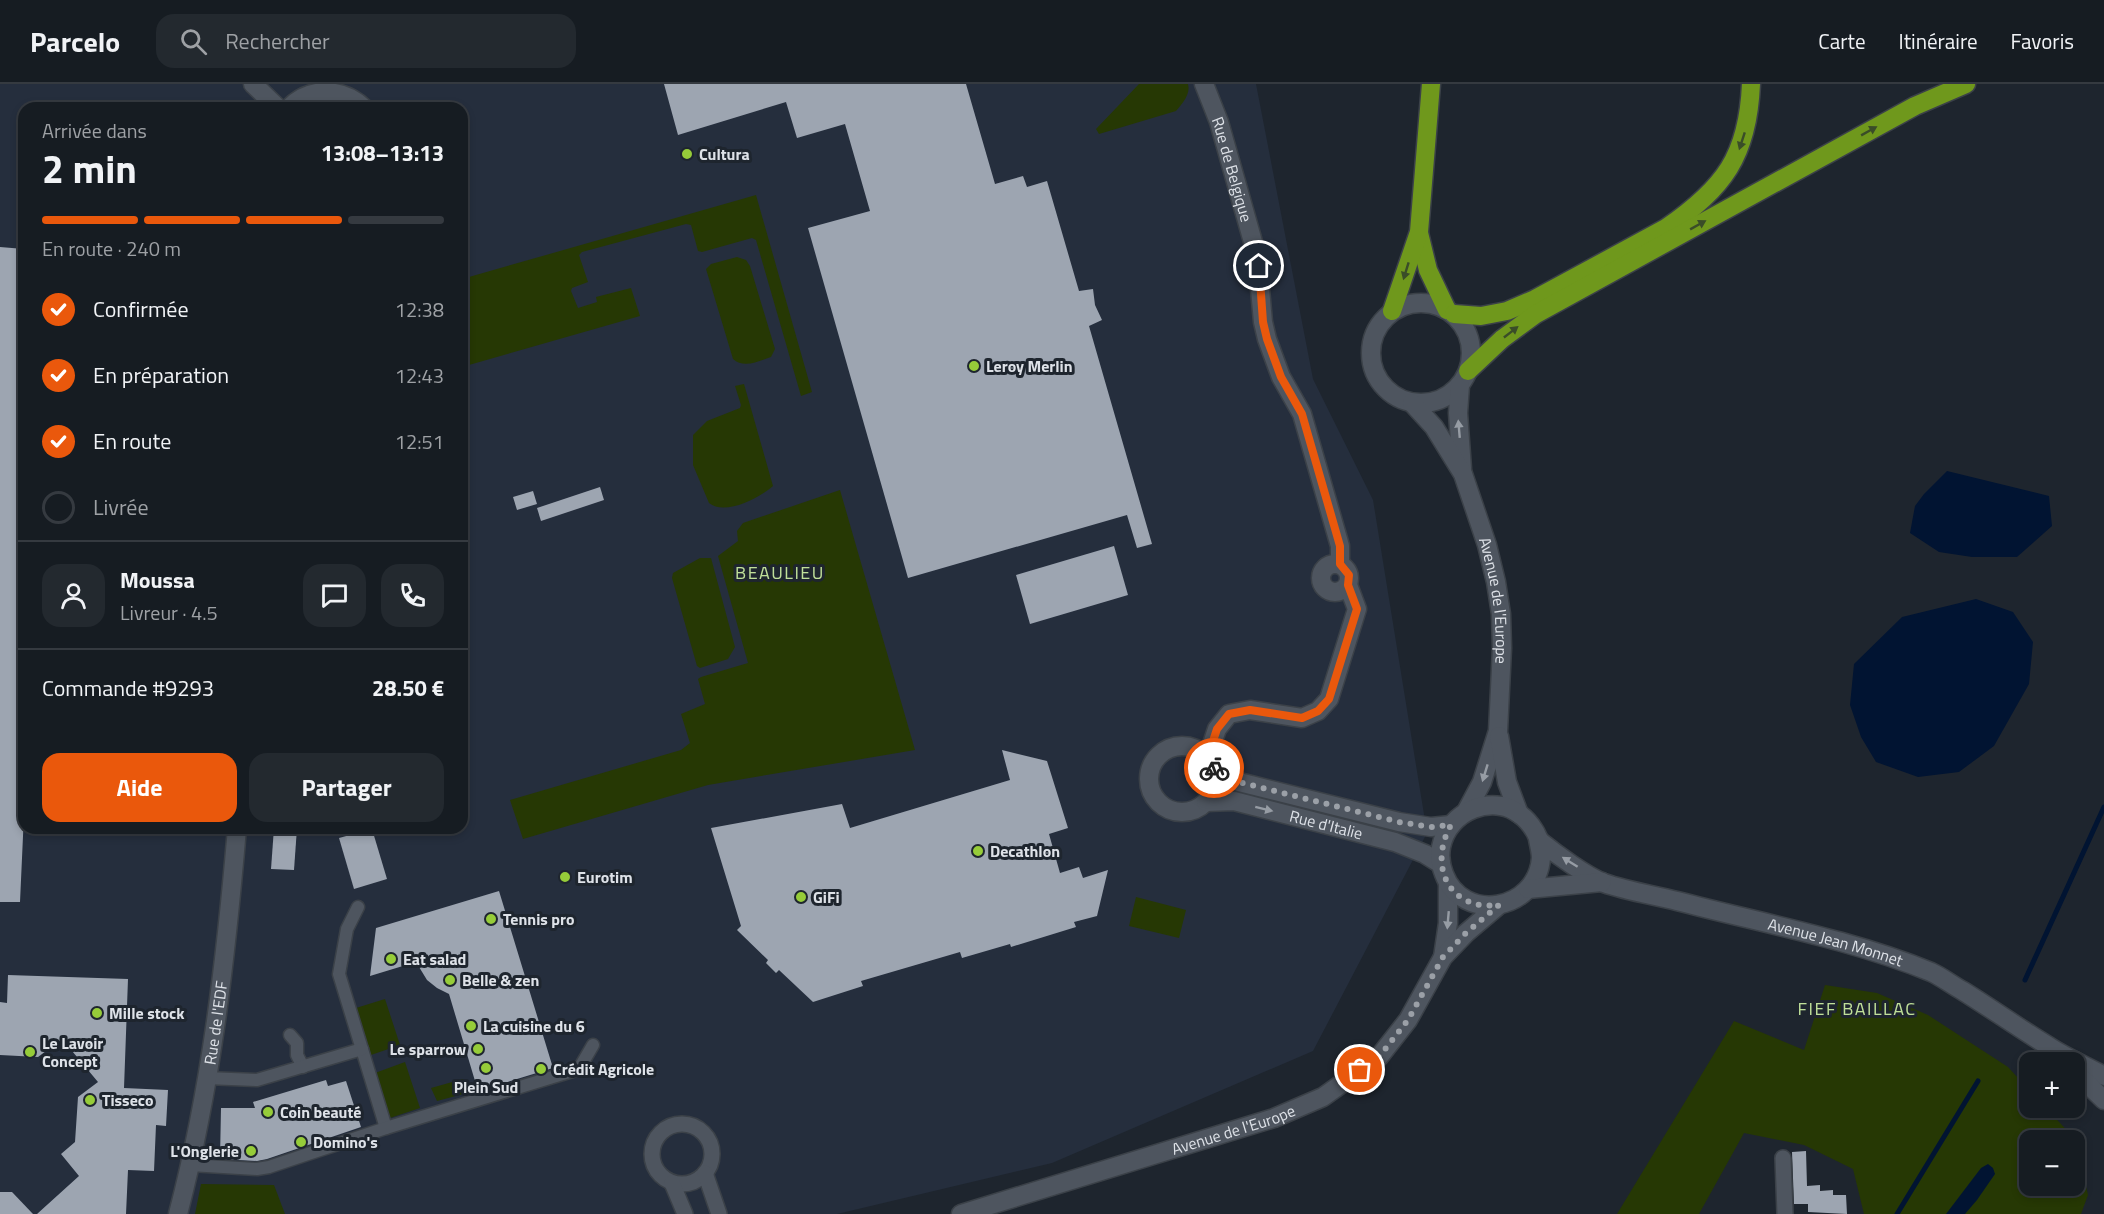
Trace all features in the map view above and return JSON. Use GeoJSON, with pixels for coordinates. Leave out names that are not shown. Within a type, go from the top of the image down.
{"type":"FeatureCollection","features":[{"type":"Feature","properties":{"kind":"highway"},"geometry":{"type":"LineString","coordinates":[[1392,311],[1419,232],[1431,84]]}},
{"type":"Feature","properties":{"kind":"highway"},"geometry":{"type":"LineString","coordinates":[[1419,232],[1428,270],[1451,312],[1481,316],[1507,310],[1535,299],[1666,228],[1710,193],[1729,170],[1741,146],[1749,113],[1751,84]]}},
{"type":"Feature","properties":{"kind":"highway"},"geometry":{"type":"LineString","coordinates":[[1464,378],[1489,350],[1536,314],[1915,106],[1966,84]]}},
{"type":"Feature","properties":{"kind":"street"},"geometry":{"type":"LineString","coordinates":[[253,84],[272,102]]}},
{"type":"Feature","properties":{"kind":"street","name":"Rue de Belgique"},"geometry":{"type":"LineString","coordinates":[[1204,84],[1219,122],[1257,256],[1263,322],[1267,339],[1281,377],[1302,414],[1340,546],[1340,564]]}},
{"type":"Feature","properties":{"kind":"street"},"geometry":{"type":"LineString","coordinates":[[297,102],[305,96],[330,88],[355,102]]}},
{"type":"Feature","properties":{"kind":"street"},"geometry":{"type":"LineString","coordinates":[[1410,303],[1429,303],[1451,312],[1464,326],[1470,340],[1471,356],[1464,378],[1447,396],[1430,402],[1412,403],[1398,398],[1376,378],[1371,363],[1370,349],[1381,321],[1392,311],[1410,303]]}},
{"type":"Feature","properties":{"kind":"street","name":"Avenue de l'Europe"},"geometry":{"type":"LineString","coordinates":[[1463,474],[1458,413],[1464,378]]}},
{"type":"Feature","properties":{"kind":"street","name":"Avenue de l'Europe"},"geometry":{"type":"LineString","coordinates":[[1412,403],[1434,427],[1463,474],[1487,545],[1501,614],[1502,669],[1498,731],[1482,782],[1466,812]]}},
{"type":"Feature","properties":{"kind":"street"},"geometry":{"type":"LineString","coordinates":[[1211,762],[1198,748],[1185,745],[1173,746],[1162,752],[1156,757],[1150,771],[1149,780],[1155,798],[1171,810],[1190,811],[1206,802],[1215,786],[1211,762],[1217,729],[1229,714],[1250,710],[1302,718],[1318,711],[1329,699],[1357,609],[1348,585],[1349,575],[1340,564],[1331,564],[1323,569],[1320,582],[1330,592],[1341,591],[1348,585]]}},
{"type":"Feature","properties":{"kind":"street","name":"Avenue de l'Europe"},"geometry":{"type":"LineString","coordinates":[[1498,731],[1508,782],[1519,814]]}},
{"type":"Feature","properties":{"kind":"street","name":"Rue d'Italie"},"geometry":{"type":"LineString","coordinates":[[1211,762],[1239,782],[1399,822],[1431,827],[1451,825]]}},
{"type":"Feature","properties":{"kind":"street","name":"Rue d'Italie"},"geometry":{"type":"LineString","coordinates":[[1206,802],[1234,801],[1395,842],[1425,854],[1441,864]]}},
{"type":"Feature","properties":{"kind":"street"},"geometry":{"type":"LineString","coordinates":[[1484,806],[1502,806],[1519,814],[1534,829],[1539,839],[1541,857],[1538,874],[1528,889],[1520,897],[1499,905],[1480,905],[1462,897],[1448,884],[1441,864],[1440,850],[1451,825],[1466,812],[1484,806]]}},
{"type":"Feature","properties":{"kind":"street","name":"Rue de l'EDF"},"geometry":{"type":"LineString","coordinates":[[178,1214],[190,1165],[206,1078],[226,947],[236,834]]}},
{"type":"Feature","properties":{"kind":"street","name":"Avenue Jean Monnet"},"geometry":{"type":"LineString","coordinates":[[1539,839],[1562,857],[1602,882],[1850,945],[1933,973],[2050,1047],[2104,1076]]}},
{"type":"Feature","properties":{"kind":"street","name":"Avenue Jean Monnet"},"geometry":{"type":"LineString","coordinates":[[1528,889],[1602,882]]}},
{"type":"Feature","properties":{"kind":"street","name":"Avenue de l'Europe"},"geometry":{"type":"LineString","coordinates":[[1443,957],[1448,923],[1448,884]]}},
{"type":"Feature","properties":{"kind":"street","name":"Avenue de l'Europe"},"geometry":{"type":"LineString","coordinates":[[961,1214],[1274,1118],[1323,1097],[1379,1057],[1408,1020],[1443,957],[1466,933],[1499,905]]}},
{"type":"Feature","properties":{"kind":"street"},"geometry":{"type":"LineString","coordinates":[[358,907],[347,929],[339,974],[386,1128]]}},
{"type":"Feature","properties":{"kind":"street"},"geometry":{"type":"LineString","coordinates":[[290,1035],[297,1042],[297,1055],[303,1067]]}},
{"type":"Feature","properties":{"kind":"street"},"geometry":{"type":"LineString","coordinates":[[190,1165],[269,1167],[386,1128],[579,1069],[593,1045]]}},
{"type":"Feature","properties":{"kind":"street","name":"Avenue Jean Monnet"},"geometry":{"type":"LineString","coordinates":[[2050,1047],[2055,1052]]}},
{"type":"Feature","properties":{"kind":"street"},"geometry":{"type":"LineString","coordinates":[[206,1078],[257,1080],[362,1049]]}},
{"type":"Feature","properties":{"kind":"street"},"geometry":{"type":"LineString","coordinates":[[2085,1082],[2104,1100]]}},
{"type":"Feature","properties":{"kind":"street"},"geometry":{"type":"LineString","coordinates":[[672,1183],[690,1183],[705,1173],[712,1159],[712,1150],[705,1135],[690,1125],[673,1125],[664,1129],[657,1136],[651,1154],[657,1171],[672,1183],[685,1214]]}},
{"type":"Feature","properties":{"kind":"street"},"geometry":{"type":"LineString","coordinates":[[1783,1158],[1785,1214]]}},
{"type":"Feature","properties":{"kind":"street"},"geometry":{"type":"LineString","coordinates":[[705,1173],[719,1214]]}},
{"type":"Feature","properties":{"kind":"shaded area"},"geometry":{"type":"Polygon","coordinates":[[[0,84],[1256,84],[1313,379],[1373,500],[1427,833],[1313,1051],[1052,1163],[837,1214],[0,1214],[0,84]]]}},
{"type":"Feature","properties":{"kind":"green space"},"geometry":{"type":"Polygon","coordinates":[[[1139,84],[1188,84],[1189,88],[1185,99],[1176,111],[1099,134],[1096,129],[1139,84]]]}},
{"type":"Feature","properties":{"kind":"green space"},"geometry":{"type":"Polygon","coordinates":[[[756,195],[812,392],[801,396],[756,240],[752,238],[702,252],[698,251],[691,225],[686,224],[582,252],[579,255],[588,282],[572,288],[571,291],[578,308],[597,302],[596,297],[631,288],[640,316],[468,365],[468,277],[756,195]]]}},
{"type":"Feature","properties":{"kind":"green space"},"geometry":{"type":"Polygon","coordinates":[[[737,257],[746,260],[750,266],[775,349],[771,357],[747,364],[733,359],[706,269],[711,264],[737,257]]]}},
{"type":"Feature","properties":{"kind":"green space"},"geometry":{"type":"Polygon","coordinates":[[[744,384],[773,486],[742,504],[724,508],[709,503],[693,465],[693,435],[707,421],[740,408],[735,386],[744,384]]]}},
{"type":"Feature","properties":{"kind":"green space"},"geometry":{"type":"Polygon","coordinates":[[[840,490],[915,750],[708,785],[523,839],[510,800],[681,750],[690,743],[681,714],[705,704],[698,679],[748,663],[718,556],[738,541],[737,531],[743,523],[840,490]]]}},
{"type":"Feature","properties":{"kind":"green space"},"geometry":{"type":"Polygon","coordinates":[[[700,558],[711,558],[735,647],[728,659],[700,668],[697,666],[672,578],[673,573],[700,558]]]}},
{"type":"Feature","properties":{"kind":"green space"},"geometry":{"type":"Polygon","coordinates":[[[1136,897],[1186,910],[1179,938],[1129,926],[1136,897]]]}},
{"type":"Feature","properties":{"kind":"green space"},"geometry":{"type":"Polygon","coordinates":[[[1825,985],[1877,993],[1928,1015],[2008,1067],[2019,1079],[2019,1118],[2055,1118],[2067,1130],[2019,1130],[2019,1196],[2085,1196],[2085,1181],[2088,1195],[2081,1214],[1864,1214],[1853,1169],[1804,1145],[1744,1133],[1699,1214],[1617,1214],[1734,1021],[1804,1050],[1825,985]]]}},
{"type":"Feature","properties":{"kind":"green space"},"geometry":{"type":"Polygon","coordinates":[[[385,999],[400,1045],[371,1055],[356,1008],[385,999]]]}},
{"type":"Feature","properties":{"kind":"green space"},"geometry":{"type":"Polygon","coordinates":[[[405,1062],[420,1108],[390,1118],[375,1073],[405,1062]]]}},
{"type":"Feature","properties":{"kind":"green space"},"geometry":{"type":"Polygon","coordinates":[[[463,1079],[467,1093],[437,1101],[431,1088],[463,1079]]]}},
{"type":"Feature","properties":{"kind":"green space"},"geometry":{"type":"Polygon","coordinates":[[[201,1184],[274,1185],[285,1214],[195,1214],[201,1184]]]}},
{"type":"Feature","properties":{"kind":"water"},"geometry":{"type":"Polygon","coordinates":[[[1947,471],[2049,496],[2052,526],[2017,557],[1972,557],[1939,552],[1910,533],[1915,506],[1947,471]]]}},
{"type":"Feature","properties":{"kind":"water"},"geometry":{"type":"Polygon","coordinates":[[[1976,599],[2013,612],[2033,642],[2029,684],[1994,746],[1959,772],[1918,777],[1876,762],[1861,737],[1850,705],[1854,664],[1902,617],[1976,599]]]}},
{"type":"Feature","properties":{"kind":"water"},"geometry":{"type":"Polygon","coordinates":[[[1988,1164],[1993,1168],[1995,1174],[1977,1200],[1965,1214],[1946,1214],[1981,1168],[1988,1164]]]}},
{"type":"Feature","properties":{"kind":"building","name":"Leroy Merlin"},"geometry":{"type":"Polygon","coordinates":[[[664,84],[966,84],[995,184],[1023,176],[1027,187],[1047,181],[1079,291],[1093,289],[1095,305],[1102,320],[1089,326],[1152,544],[1137,548],[1127,515],[908,578],[808,228],[870,211],[845,124],[797,138],[786,102],[678,135],[664,84]]]}},
{"type":"Feature","properties":{"kind":"building"},"geometry":{"type":"Polygon","coordinates":[[[0,247],[18,248],[18,834],[23,834],[20,902],[0,902],[0,247]]]}},
{"type":"Feature","properties":{"kind":"building"},"geometry":{"type":"Polygon","coordinates":[[[600,487],[604,500],[541,521],[537,508],[600,487]]]}},
{"type":"Feature","properties":{"kind":"building"},"geometry":{"type":"Polygon","coordinates":[[[533,491],[537,504],[517,510],[513,497],[533,491]]]}},
{"type":"Feature","properties":{"kind":"building"},"geometry":{"type":"Polygon","coordinates":[[[1114,546],[1128,595],[1030,624],[1016,575],[1114,546]]]}},
{"type":"Feature","properties":{"kind":"building"},"geometry":{"type":"Polygon","coordinates":[[[1002,750],[1047,761],[1068,828],[1049,834],[1060,873],[1079,867],[1083,878],[1108,870],[1097,916],[1074,922],[1076,927],[1011,947],[1010,944],[962,958],[960,952],[861,981],[863,986],[813,1002],[779,970],[776,973],[766,963],[768,960],[737,930],[741,926],[711,828],[842,804],[850,828],[1010,780],[1002,750]]]}},
{"type":"Feature","properties":{"kind":"building"},"geometry":{"type":"Polygon","coordinates":[[[274,834],[297,834],[294,870],[271,869],[274,834]]]}},
{"type":"Feature","properties":{"kind":"building"},"geometry":{"type":"Polygon","coordinates":[[[354,834],[374,834],[387,879],[354,889],[339,838],[354,834]]]}},
{"type":"Feature","properties":{"kind":"building"},"geometry":{"type":"Polygon","coordinates":[[[499,891],[553,1068],[478,1091],[449,994],[427,980],[416,962],[370,976],[376,928],[499,891]]]}},
{"type":"Feature","properties":{"kind":"building"},"geometry":{"type":"Polygon","coordinates":[[[8,975],[128,979],[124,1088],[168,1090],[166,1126],[156,1125],[154,1171],[128,1170],[126,1214],[37,1214],[79,1176],[61,1154],[75,1142],[78,1097],[98,1082],[62,1039],[38,1057],[0,1055],[0,1002],[7,1003],[8,975]]]}},
{"type":"Feature","properties":{"kind":"building"},"geometry":{"type":"Polygon","coordinates":[[[326,1080],[328,1086],[346,1081],[361,1127],[267,1159],[257,1161],[220,1159],[221,1108],[255,1108],[253,1102],[326,1080]]]}},
{"type":"Feature","properties":{"kind":"building"},"geometry":{"type":"Polygon","coordinates":[[[1806,1151],[1807,1186],[1820,1185],[1820,1191],[1833,1190],[1833,1195],[1846,1195],[1847,1214],[1808,1212],[1808,1204],[1794,1204],[1792,1152],[1806,1151]]]}},
{"type":"Feature","properties":{"kind":"building"},"geometry":{"type":"Polygon","coordinates":[[[0,1192],[12,1192],[33,1214],[0,1214],[0,1192]]]}},
{"type":"Feature","properties":{"kind":"waterway"},"geometry":{"type":"LineString","coordinates":[[2025,980],[2104,807]]}},
{"type":"Feature","properties":{"kind":"waterway"},"geometry":{"type":"LineString","coordinates":[[1897,1214],[1978,1081]]}},
{"type":"Feature","properties":{"kind":"way so far"},"geometry":{"type":"LineString","coordinates":[[1214,768],[1239,782],[1399,822],[1431,827],[1451,825],[1440,850],[1441,864],[1448,884],[1462,897],[1480,905],[1499,905],[1466,933],[1443,957],[1408,1020],[1379,1057],[1360,1070]]}},
{"type":"Feature","properties":{"kind":"place","name":"Cultura"},"geometry":{"type":"Point","coordinates":[687,154]}},
{"type":"Feature","properties":{"kind":"place","name":"Leroy Merlin"},"geometry":{"type":"Point","coordinates":[974,366]}},
{"type":"Feature","properties":{"kind":"place","name":"Decathlon"},"geometry":{"type":"Point","coordinates":[978,851]}},
{"type":"Feature","properties":{"kind":"place","name":"Eurotim"},"geometry":{"type":"Point","coordinates":[565,877]}},
{"type":"Feature","properties":{"kind":"place","name":"GiFi"},"geometry":{"type":"Point","coordinates":[801,897]}},
{"type":"Feature","properties":{"kind":"place","name":"Tennis pro"},"geometry":{"type":"Point","coordinates":[491,919]}},
{"type":"Feature","properties":{"kind":"place","name":"Eat salad"},"geometry":{"type":"Point","coordinates":[391,959]}},
{"type":"Feature","properties":{"kind":"place","name":"Belle & zen"},"geometry":{"type":"Point","coordinates":[450,980]}},
{"type":"Feature","properties":{"kind":"place","name":"Mille stock"},"geometry":{"type":"Point","coordinates":[97,1013]}},
{"type":"Feature","properties":{"kind":"place","name":"La cuisine du 6"},"geometry":{"type":"Point","coordinates":[471,1026]}},
{"type":"Feature","properties":{"kind":"place","name":"Le sparrow"},"geometry":{"type":"Point","coordinates":[478,1049]}},
{"type":"Feature","properties":{"kind":"place","name":"Le Lavoir Concept"},"geometry":{"type":"Point","coordinates":[30,1052]}},
{"type":"Feature","properties":{"kind":"place","name":"Plein Sud"},"geometry":{"type":"Point","coordinates":[486,1068]}},
{"type":"Feature","properties":{"kind":"place","name":"Crédit Agricole"},"geometry":{"type":"Point","coordinates":[541,1069]}},
{"type":"Feature","properties":{"kind":"place","name":"Tisseco"},"geometry":{"type":"Point","coordinates":[90,1100]}},
{"type":"Feature","properties":{"kind":"place","name":"Coin beauté"},"geometry":{"type":"Point","coordinates":[268,1112]}},
{"type":"Feature","properties":{"kind":"place","name":"Domino's"},"geometry":{"type":"Point","coordinates":[301,1142]}},
{"type":"Feature","properties":{"kind":"place","name":"L'Onglerie"},"geometry":{"type":"Point","coordinates":[251,1151]}},
{"type":"Feature","properties":{"kind":"district","name":"BEAULIEU"},"geometry":{"type":"Point","coordinates":[780,573]}},
{"type":"Feature","properties":{"kind":"district","name":"FIEF BAILLAC"},"geometry":{"type":"Point","coordinates":[1857,1009]}},
{"type":"Feature","properties":{"kind":"route"},"geometry":{"type":"LineString","coordinates":[[1214,768],[1208,756],[1212,741],[1217,729],[1229,714],[1250,710],[1302,718],[1318,711],[1329,699],[1357,609],[1348,585],[1349,575],[1340,564],[1340,546],[1302,414],[1281,377],[1267,339],[1261,305],[1259,266]]}}]}
